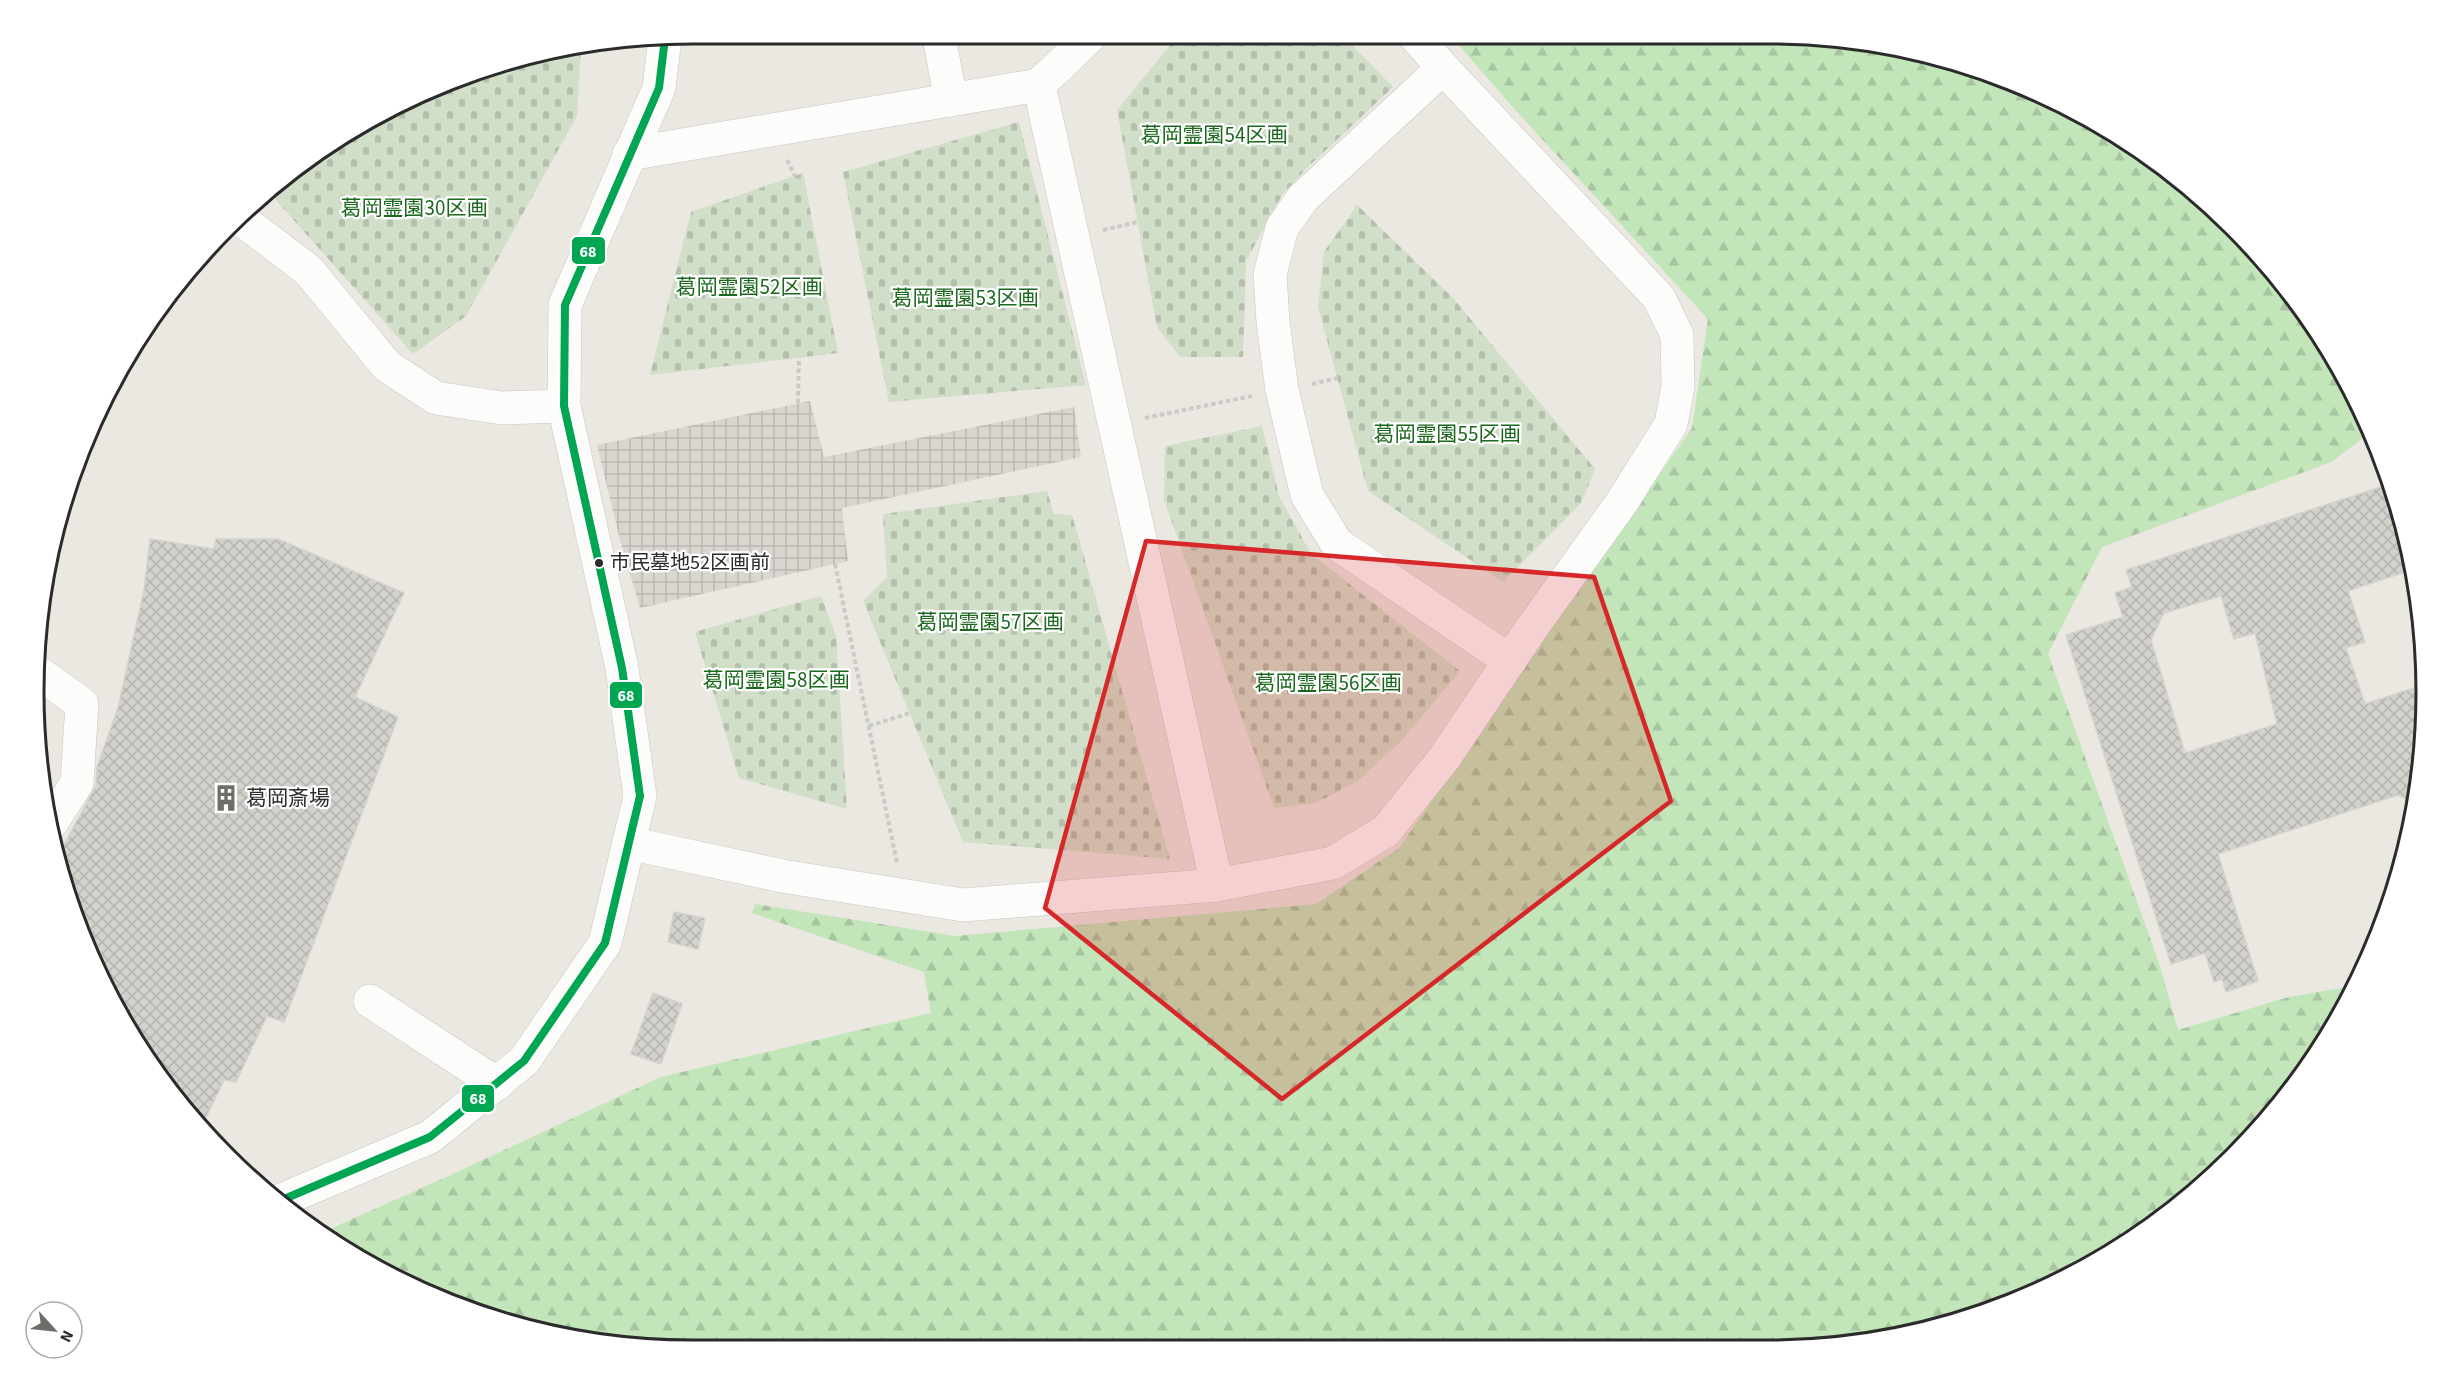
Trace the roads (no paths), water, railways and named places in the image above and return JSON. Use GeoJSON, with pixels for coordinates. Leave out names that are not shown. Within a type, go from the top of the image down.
{"type":"FeatureCollection","features":[{"type":"Feature","properties":{"kind":"street"},"geometry":{"type":"LineString","coordinates":[[940,43],[951,100]]}},
{"type":"Feature","properties":{"kind":"street"},"geometry":{"type":"LineString","coordinates":[[629,154],[1039,85],[1083,43]]}},
{"type":"Feature","properties":{"kind":"street"},"geometry":{"type":"LineString","coordinates":[[629,843],[782,876],[963,905],[1216,885],[1333,863],[1386,831],[1445,757],[1622,502],[1671,424],[1678,386],[1677,335],[1659,298],[1421,43]]}},
{"type":"Feature","properties":{"kind":"street"},"geometry":{"type":"LineString","coordinates":[[287,1198],[430,1137],[524,1061],[605,943],[640,796],[622,668],[564,406],[566,305],[659,88],[663,44]]}},
{"type":"Feature","properties":{"kind":"street"},"geometry":{"type":"LineString","coordinates":[[1443,68],[1303,198],[1282,228],[1270,275],[1273,322],[1282,390],[1307,495],[1337,544],[1510,661]]}},
{"type":"Feature","properties":{"kind":"street"},"geometry":{"type":"LineString","coordinates":[[1039,85],[1216,885]]}},
{"type":"Feature","properties":{"kind":"street"},"geometry":{"type":"LineString","coordinates":[[245,222],[308,270],[387,366],[436,398],[502,408],[564,406]]}},
{"type":"Feature","properties":{"kind":"street"},"geometry":{"type":"LineString","coordinates":[[44,677],[82,704],[77,783],[56,816]]}},
{"type":"Feature","properties":{"kind":"street"},"geometry":{"type":"LineString","coordinates":[[370,1001],[496,1083]]}},
{"type":"Feature","properties":{"kind":"place","name":"市民墓地52区画前"},"geometry":{"type":"Point","coordinates":[599,563]}},
{"type":"Feature","properties":{"kind":"place","name":"葛岡斎場"},"geometry":{"type":"Point","coordinates":[226,798]}},
{"type":"Feature","properties":{"kind":"park label","name":"葛岡霊園54区画"},"geometry":{"type":"Point","coordinates":[1214,135]}},
{"type":"Feature","properties":{"kind":"park label","name":"葛岡霊園30区画"},"geometry":{"type":"Point","coordinates":[414,208]}},
{"type":"Feature","properties":{"kind":"park label","name":"葛岡霊園52区画"},"geometry":{"type":"Point","coordinates":[749,287]}},
{"type":"Feature","properties":{"kind":"park label","name":"葛岡霊園53区画"},"geometry":{"type":"Point","coordinates":[965,298]}},
{"type":"Feature","properties":{"kind":"park label","name":"葛岡霊園55区画"},"geometry":{"type":"Point","coordinates":[1447,434]}},
{"type":"Feature","properties":{"kind":"park label","name":"葛岡霊園57区画"},"geometry":{"type":"Point","coordinates":[990,622]}},
{"type":"Feature","properties":{"kind":"park label","name":"葛岡霊園58区画"},"geometry":{"type":"Point","coordinates":[776,680]}},
{"type":"Feature","properties":{"kind":"park label","name":"葛岡霊園56区画"},"geometry":{"type":"Point","coordinates":[1328,683]}}]}
